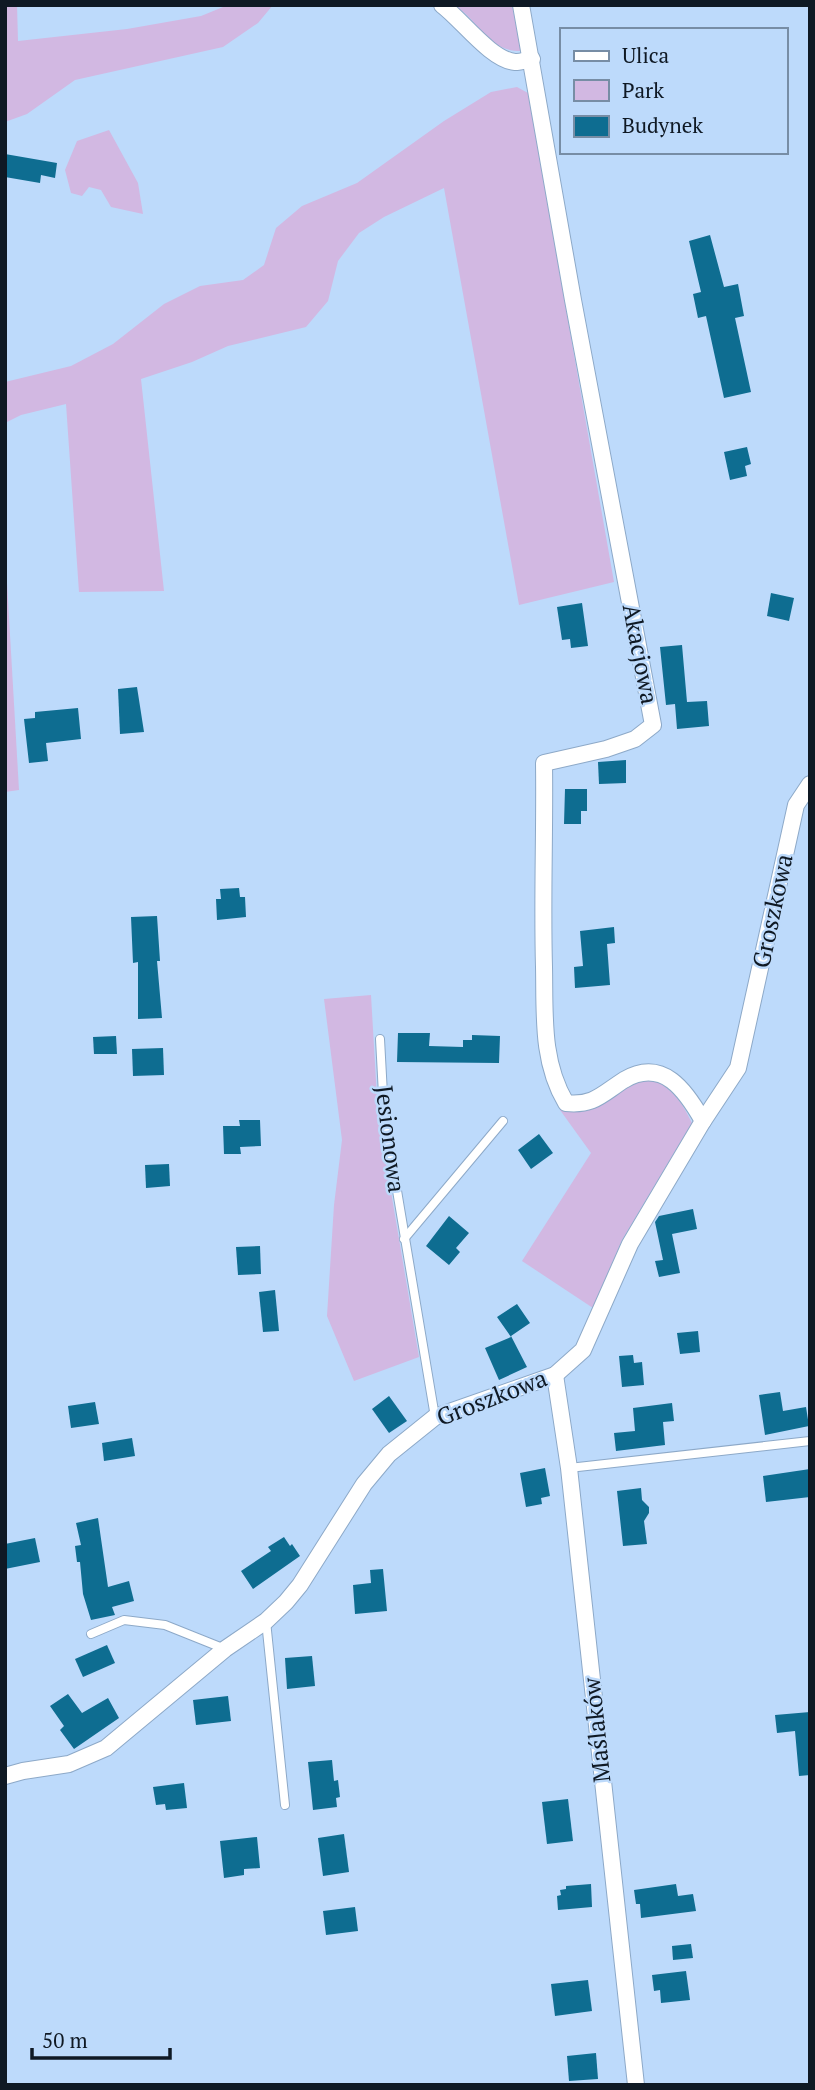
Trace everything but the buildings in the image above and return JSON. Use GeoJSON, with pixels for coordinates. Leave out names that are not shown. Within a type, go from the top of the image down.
{"type":"FeatureCollection","features":[{"type":"Feature","properties":{"kind":"street"},"geometry":{"type":"LineString","coordinates":[[442,5],[485,47],[502,58],[515,62],[532,59]]}},
{"type":"Feature","properties":{"kind":"street","name":"Akacjowa"},"geometry":{"type":"LineString","coordinates":[[522,5],[573,300],[653,725],[635,739],[544,763],[543,916],[547,1057],[556,1087],[566,1103],[580,1105],[594,1101],[625,1079],[649,1072],[664,1076],[683,1089],[703,1121]]}},
{"type":"Feature","properties":{"kind":"street","name":"Groszkowa"},"geometry":{"type":"LineString","coordinates":[[5,1776],[69,1764],[106,1748],[225,1649],[266,1621],[300,1585],[364,1484],[389,1454],[435,1417],[555,1375],[583,1350],[629,1244],[738,1068],[796,805],[810,784]]}},
{"type":"Feature","properties":{"kind":"street","name":"Maślaków"},"geometry":{"type":"LineString","coordinates":[[555,1375],[569,1468],[636,2085]]}},
{"type":"Feature","properties":{"kind":"lane","name":"Jesionowa"},"geometry":{"type":"LineString","coordinates":[[380,1039],[384,1113],[435,1417]]}},
{"type":"Feature","properties":{"kind":"lane","name":"Jesionowa"},"geometry":{"type":"LineString","coordinates":[[404,1240],[503,1121]]}},
{"type":"Feature","properties":{"kind":"lane"},"geometry":{"type":"LineString","coordinates":[[569,1468],[810,1441]]}},
{"type":"Feature","properties":{"kind":"lane"},"geometry":{"type":"LineString","coordinates":[[91,1634],[124,1620],[165,1625],[225,1649]]}},
{"type":"Feature","properties":{"kind":"lane"},"geometry":{"type":"LineString","coordinates":[[266,1621],[285,1805]]}},
{"type":"Feature","properties":{"kind":"green space"},"geometry":{"type":"Polygon","coordinates":[[[5,5],[17,5],[18,41],[127,29],[201,16],[228,5],[273,5],[258,23],[223,47],[75,80],[27,114],[5,122],[5,5]]]}},
{"type":"Feature","properties":{"kind":"green space"},"geometry":{"type":"Polygon","coordinates":[[[453,5],[512,5],[521,51],[509,50],[490,40],[470,18],[453,5]]]}},
{"type":"Feature","properties":{"kind":"green space"},"geometry":{"type":"Polygon","coordinates":[[[517,87],[528,93],[614,582],[519,605],[444,188],[384,217],[359,233],[338,261],[328,301],[306,327],[228,346],[192,362],[141,379],[164,591],[79,592],[66,404],[21,415],[5,423],[5,382],[71,366],[113,344],[164,304],[200,286],[243,280],[264,265],[276,228],[302,206],[357,183],[444,121],[491,92],[517,87]]]}},
{"type":"Feature","properties":{"kind":"green space"},"geometry":{"type":"Polygon","coordinates":[[[109,130],[138,183],[143,214],[111,207],[101,190],[89,187],[82,196],[71,193],[65,170],[77,141],[109,130]]]}},
{"type":"Feature","properties":{"kind":"green space"},"geometry":{"type":"Polygon","coordinates":[[[5,548],[19,790],[5,792],[5,548]]]}},
{"type":"Feature","properties":{"kind":"green space"},"geometry":{"type":"Polygon","coordinates":[[[371,995],[378,1115],[419,1357],[354,1381],[327,1316],[334,1205],[342,1140],[324,999],[371,995]]]}},
{"type":"Feature","properties":{"kind":"green space"},"geometry":{"type":"Polygon","coordinates":[[[651,1077],[675,1096],[692,1123],[622,1240],[593,1308],[522,1261],[591,1153],[560,1110],[586,1110],[636,1082],[651,1077]]]}}]}
